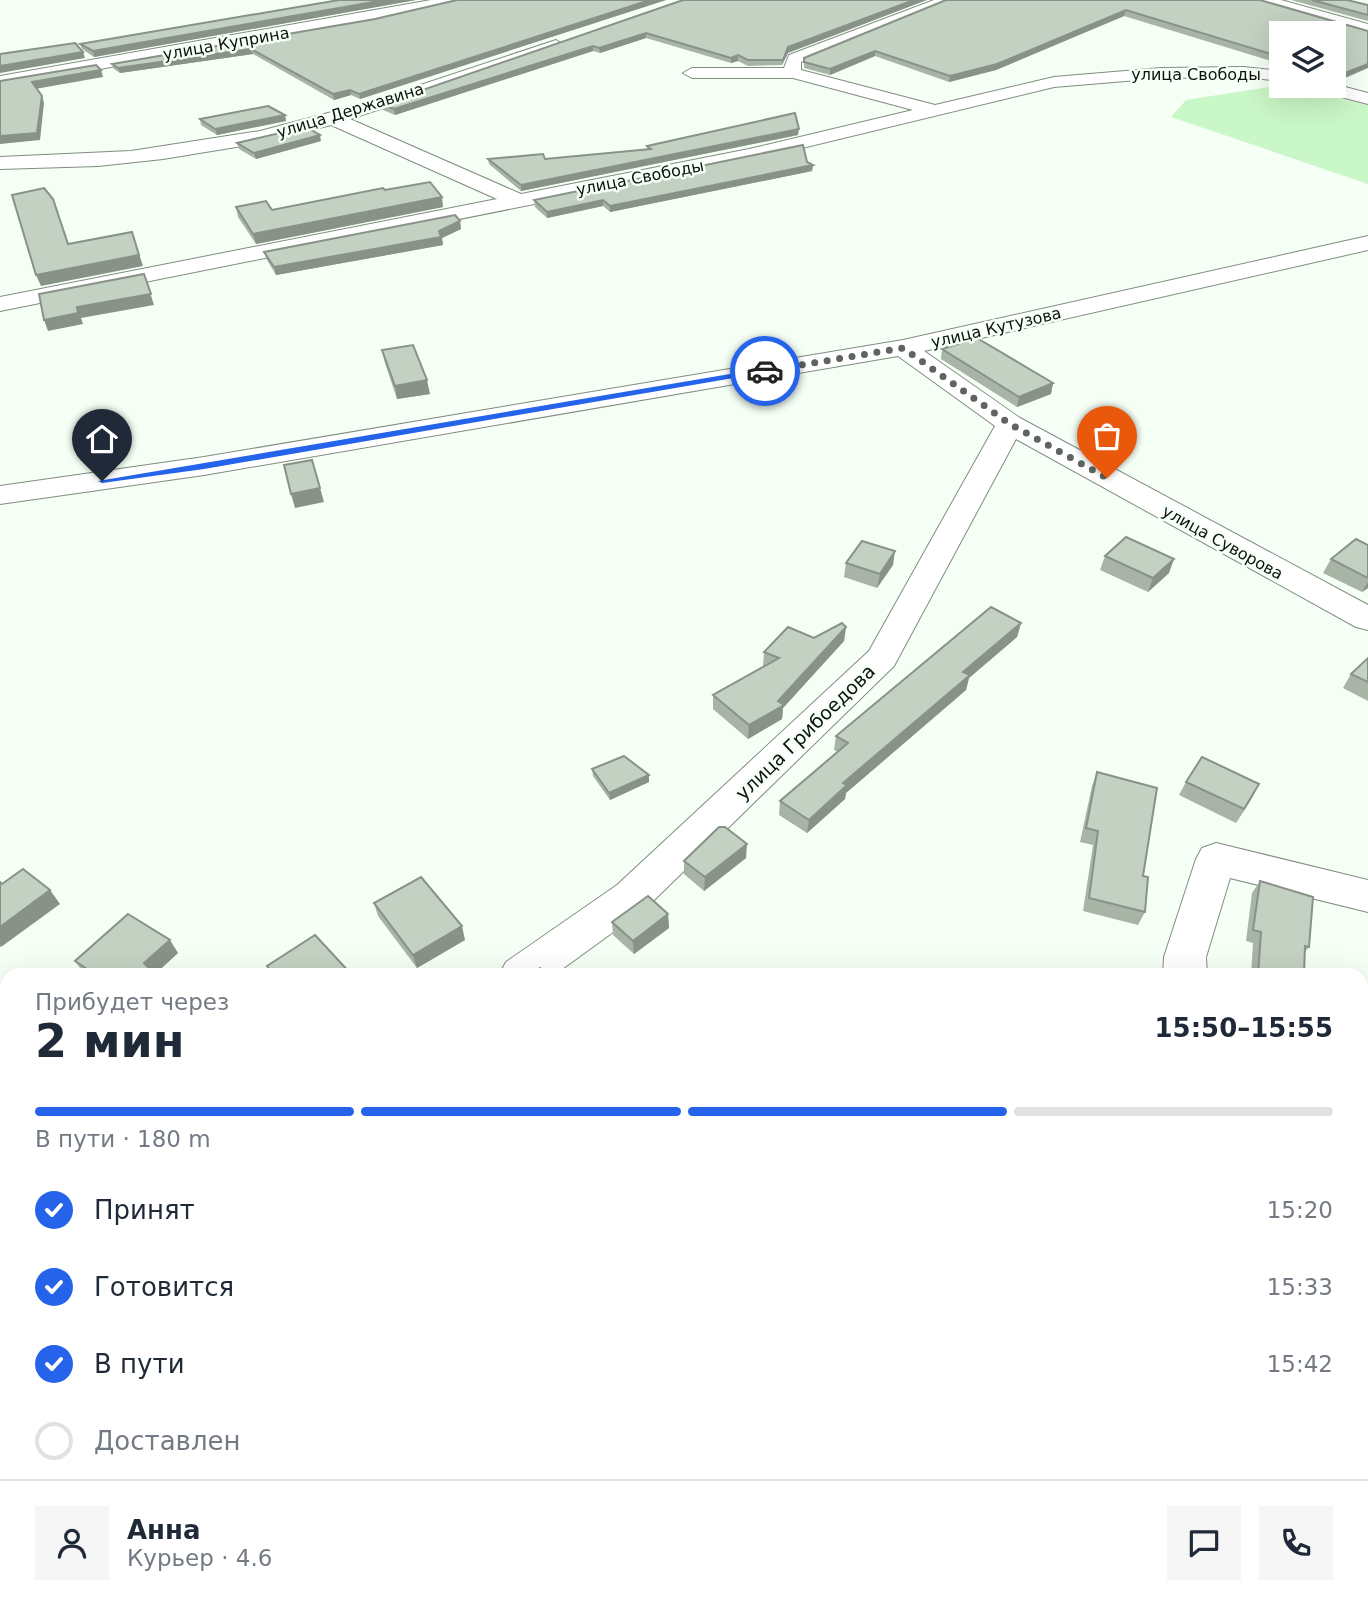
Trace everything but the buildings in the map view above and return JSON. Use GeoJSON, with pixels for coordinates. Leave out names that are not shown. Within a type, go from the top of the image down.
{"type":"FeatureCollection","features":[{"type":"Feature","properties":{"kind":"street","name":"улица Куприна"},"geometry":{"type":"LineString","coordinates":[[0,81],[342,23],[452,0]]}},
{"type":"Feature","properties":{"kind":"street"},"geometry":{"type":"LineString","coordinates":[[793,73],[792,64],[795,59],[948,0]]}},
{"type":"Feature","properties":{"kind":"street"},"geometry":{"type":"LineString","coordinates":[[1264,0],[1368,29]]}},
{"type":"Feature","properties":{"kind":"street","name":"улица Державина"},"geometry":{"type":"LineString","coordinates":[[0,163],[168,153],[263,136],[331,118],[568,41]]}},
{"type":"Feature","properties":{"kind":"street","name":"улица Свободы"},"geometry":{"type":"LineString","coordinates":[[0,304],[749,155],[1075,79],[1208,71],[1269,75]]}},
{"type":"Feature","properties":{"kind":"street"},"geometry":{"type":"LineString","coordinates":[[692,73],[793,73],[939,111]]}},
{"type":"Feature","properties":{"kind":"street"},"geometry":{"type":"LineString","coordinates":[[331,118],[520,201]]}},
{"type":"Feature","properties":{"kind":"street","name":"улица Кутузова"},"geometry":{"type":"LineString","coordinates":[[0,495],[204,466],[903,348],[1368,243]]}},
{"type":"Feature","properties":{"kind":"street","name":"улица Суворова"},"geometry":{"type":"LineString","coordinates":[[903,348],[1010,424],[1253,559],[1368,619]]}},
{"type":"Feature","properties":{"kind":"street","name":"улица Грибоедова"},"geometry":{"type":"LineString","coordinates":[[531,968],[631,897],[882,658],[1010,424]]}},
{"type":"Feature","properties":{"kind":"street"},"geometry":{"type":"LineString","coordinates":[[1185,968],[1185,957],[1216,859],[1368,896]]}},
{"type":"Feature","properties":{"kind":"green space"},"geometry":{"type":"Polygon","coordinates":[[[1269,87],[1269,98],[1338,98],[1368,105],[1368,184],[1171,117],[1186,100],[1269,87]]]}},
{"type":"Feature","properties":{"kind":"way so far"},"geometry":{"type":"LineString","coordinates":[[765,371],[903,348],[1010,424],[1107,478]]}},
{"type":"Feature","properties":{"kind":"route"},"geometry":{"type":"LineString","coordinates":[[102,481],[765,371]]}}]}
